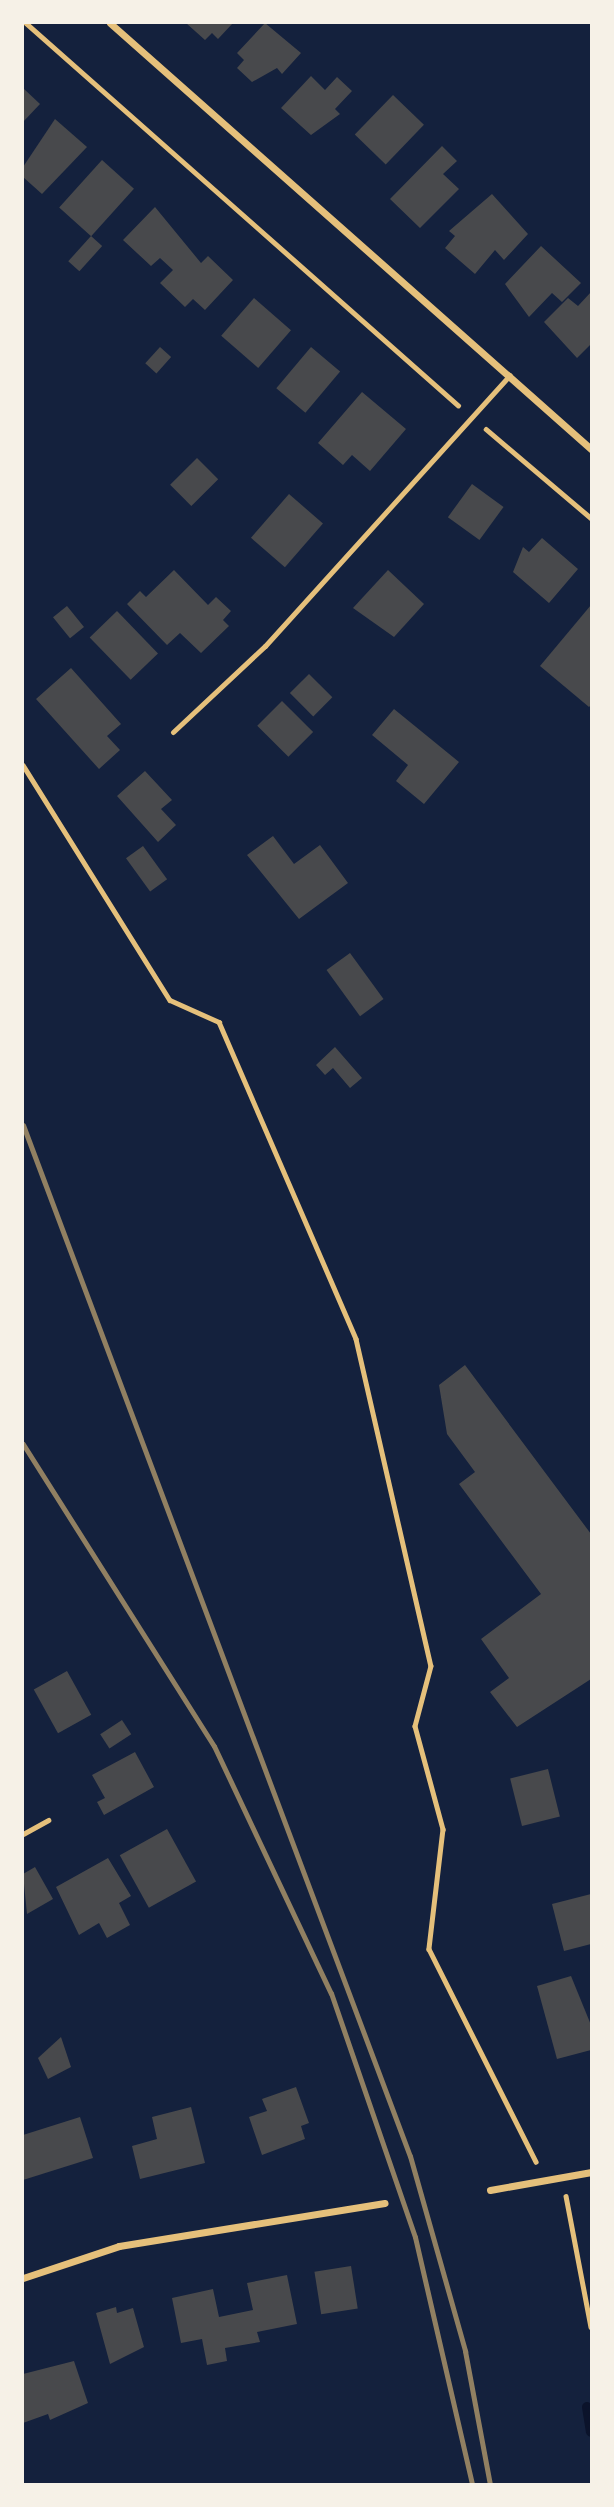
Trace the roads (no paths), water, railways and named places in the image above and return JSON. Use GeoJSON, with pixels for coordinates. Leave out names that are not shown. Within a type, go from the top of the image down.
{"type":"FeatureCollection","features":[{"type":"Feature","properties":{"kind":"street"},"geometry":{"type":"LineString","coordinates":[[110,23],[591,449]]}},
{"type":"Feature","properties":{"kind":"street"},"geometry":{"type":"LineString","coordinates":[[490,2190],[591,2172]]}},
{"type":"Feature","properties":{"kind":"street"},"geometry":{"type":"LineString","coordinates":[[23,2278],[119,2246],[385,2203]]}},
{"type":"Feature","properties":{"kind":"lane"},"geometry":{"type":"LineString","coordinates":[[173,732],[265,646],[470,415],[510,375]]}},
{"type":"Feature","properties":{"kind":"lane"},"geometry":{"type":"LineString","coordinates":[[23,1834],[48,1820]]}},
{"type":"Feature","properties":{"kind":"waterway"},"geometry":{"type":"LineString","coordinates":[[587,2407],[591,2432]]}},
{"type":"Feature","properties":{"kind":"railway"},"geometry":{"type":"LineString","coordinates":[[23,1125],[410,2156],[465,2351],[490,2484]]}},
{"type":"Feature","properties":{"kind":"railway"},"geometry":{"type":"LineString","coordinates":[[23,1444],[214,1746],[331,1993],[415,2237],[472,2484]]}}]}
